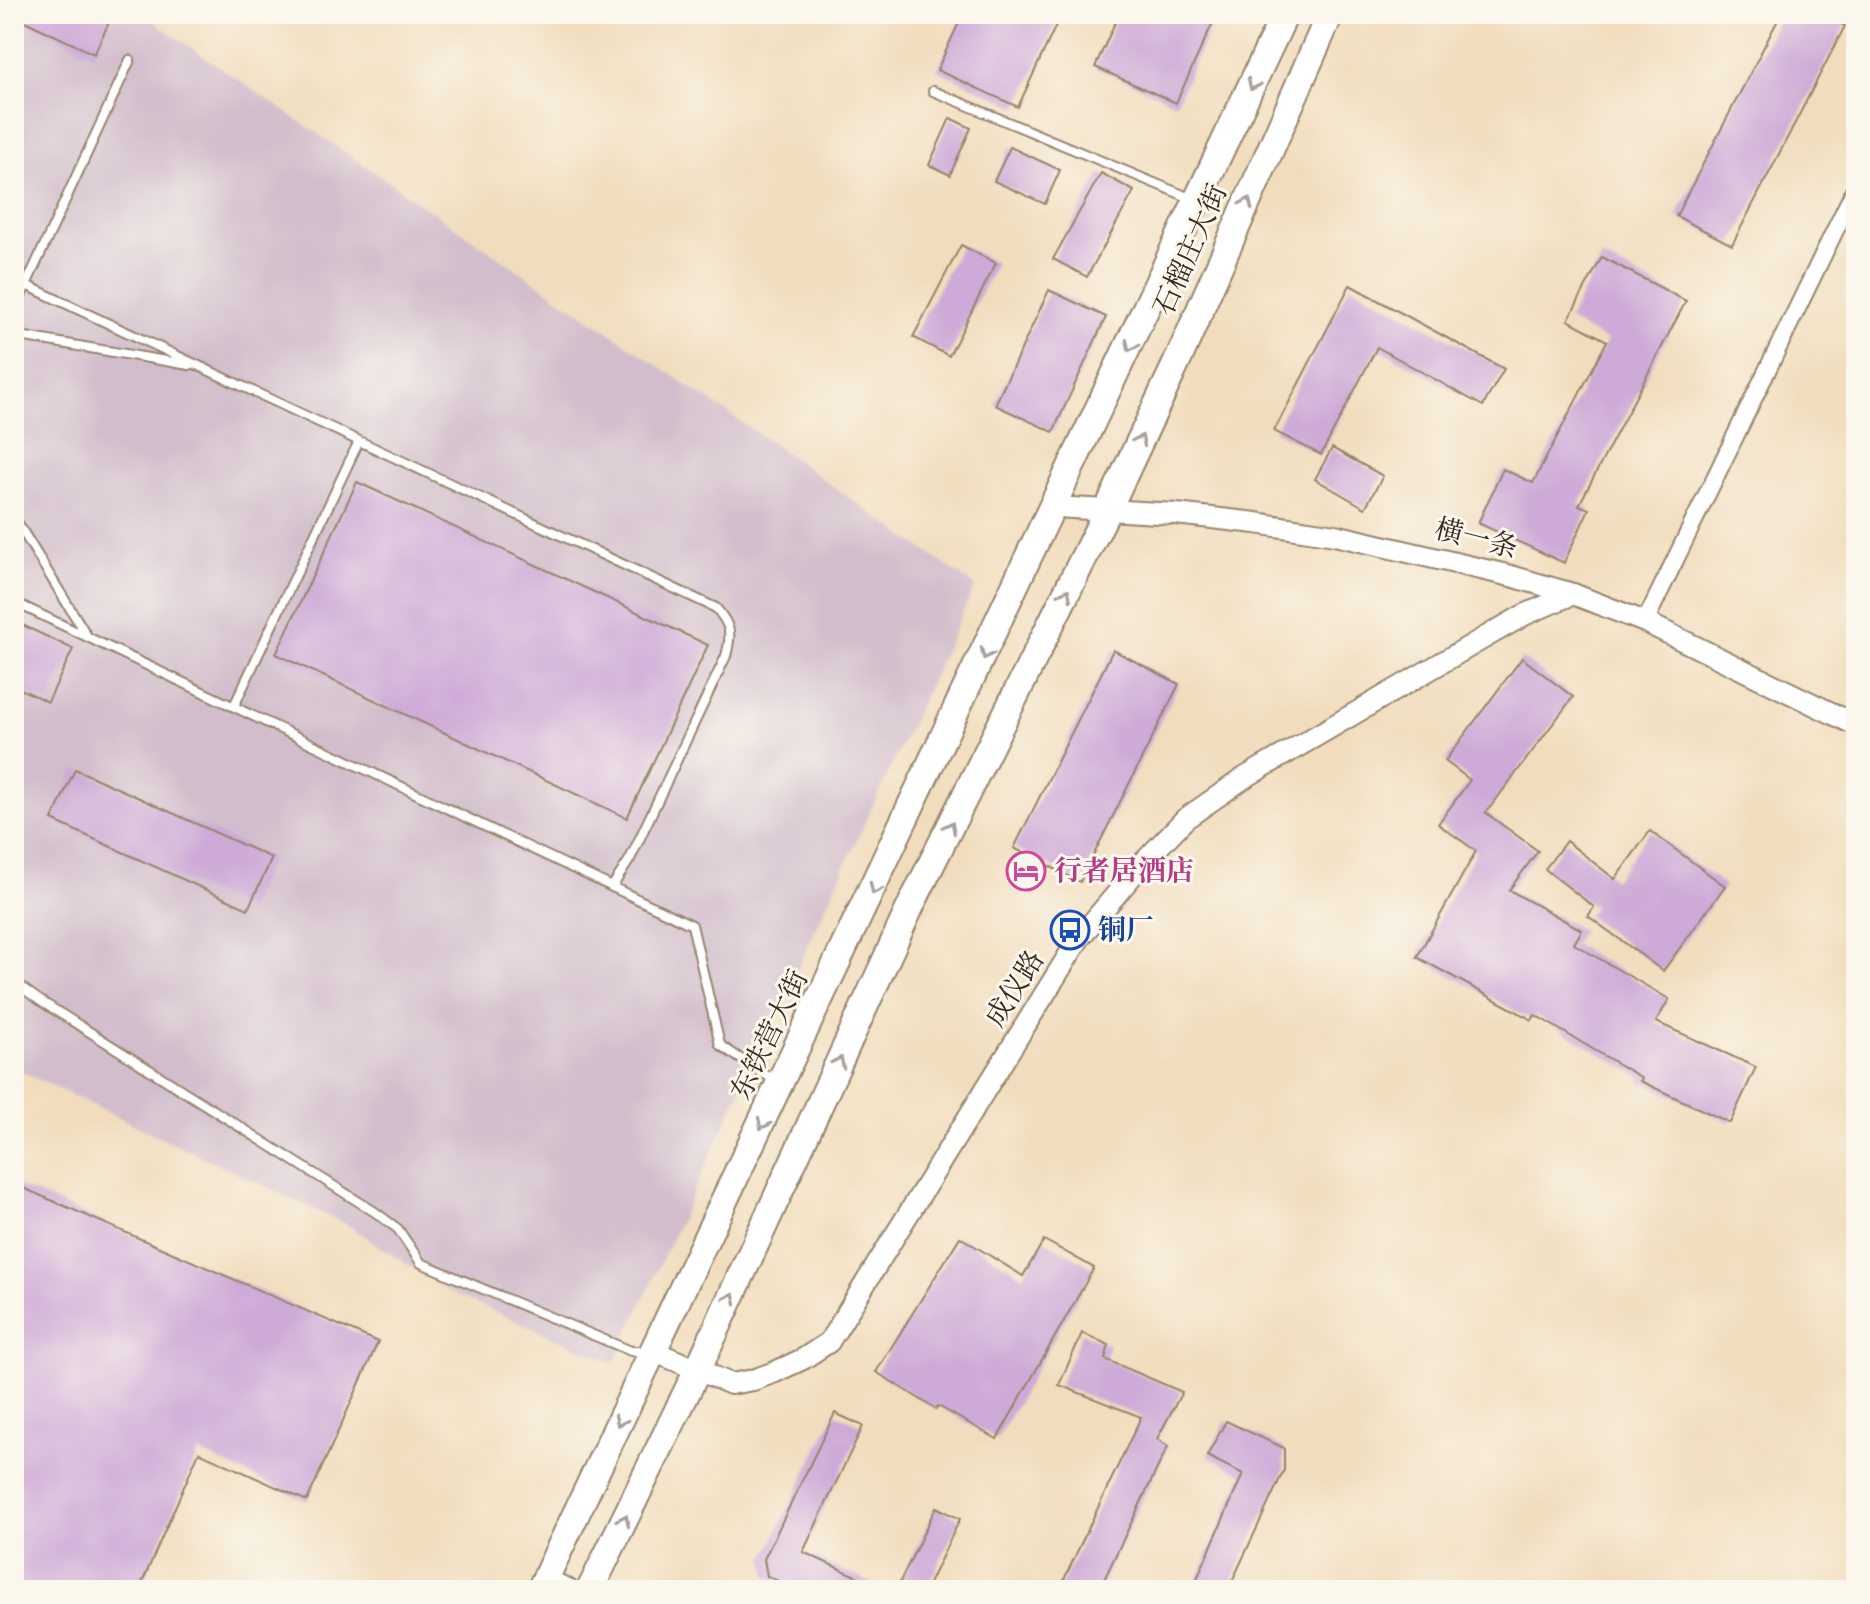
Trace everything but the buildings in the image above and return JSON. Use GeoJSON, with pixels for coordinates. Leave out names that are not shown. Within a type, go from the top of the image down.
{"type":"FeatureCollection","features":[{"type":"Feature","properties":{"kind":"main road","name":"石榴庄大街"},"geometry":{"type":"LineString","coordinates":[[1055,507],[1285,14]]}},
{"type":"Feature","properties":{"kind":"main road","name":"石榴庄大街"},"geometry":{"type":"LineString","coordinates":[[1107,511],[1177,362],[1330,14]]}},
{"type":"Feature","properties":{"kind":"main road","name":"东铁营大街"},"geometry":{"type":"LineString","coordinates":[[551,1587],[653,1351],[1055,507]]}},
{"type":"Feature","properties":{"kind":"main road"},"geometry":{"type":"LineString","coordinates":[[590,1590],[698,1369],[912,903],[1107,511]]}},
{"type":"Feature","properties":{"kind":"street"},"geometry":{"type":"LineString","coordinates":[[1645,622],[1856,187]]}},
{"type":"Feature","properties":{"kind":"street","name":"横一条"},"geometry":{"type":"LineString","coordinates":[[1055,507],[1176,514],[1256,523],[1335,535],[1462,563],[1573,594],[1645,622],[1856,725]]}},
{"type":"Feature","properties":{"kind":"street","name":"成仪路"},"geometry":{"type":"LineString","coordinates":[[653,1351],[731,1384],[753,1380],[803,1359],[829,1342],[1080,937],[1185,819],[1244,778],[1477,642],[1524,615],[1573,594]]}},
{"type":"Feature","properties":{"kind":"lane"},"geometry":{"type":"LineString","coordinates":[[14,311],[130,60]]}},
{"type":"Feature","properties":{"kind":"lane"},"geometry":{"type":"LineString","coordinates":[[933,91],[1199,202]]}},
{"type":"Feature","properties":{"kind":"lane"},"geometry":{"type":"LineString","coordinates":[[26,285],[716,608],[726,620],[731,636],[726,656],[630,859],[612,887]]}},
{"type":"Feature","properties":{"kind":"lane"},"geometry":{"type":"LineString","coordinates":[[14,335],[201,367]]}},
{"type":"Feature","properties":{"kind":"lane"},"geometry":{"type":"LineString","coordinates":[[234,706],[359,441]]}},
{"type":"Feature","properties":{"kind":"lane"},"geometry":{"type":"LineString","coordinates":[[14,517],[87,636]]}},
{"type":"Feature","properties":{"kind":"lane"},"geometry":{"type":"LineString","coordinates":[[14,602],[692,925],[720,1045],[760,1072],[783,1083]]}},
{"type":"Feature","properties":{"kind":"lane"},"geometry":{"type":"LineString","coordinates":[[14,982],[375,1212],[398,1229],[421,1263],[631,1351],[653,1351]]}},
{"type":"Feature","properties":{"kind":"shaded area"},"geometry":{"type":"Polygon","coordinates":[[[14,14],[142,14],[763,437],[975,586],[614,1363],[451,1293],[349,1226],[14,1068],[14,14]]]}},
{"type":"Feature","properties":{"kind":"place","name":"行者居酒店"},"geometry":{"type":"Point","coordinates":[1026,871]}},
{"type":"Feature","properties":{"kind":"place","name":"铜厂"},"geometry":{"type":"Point","coordinates":[1070,930]}}]}
